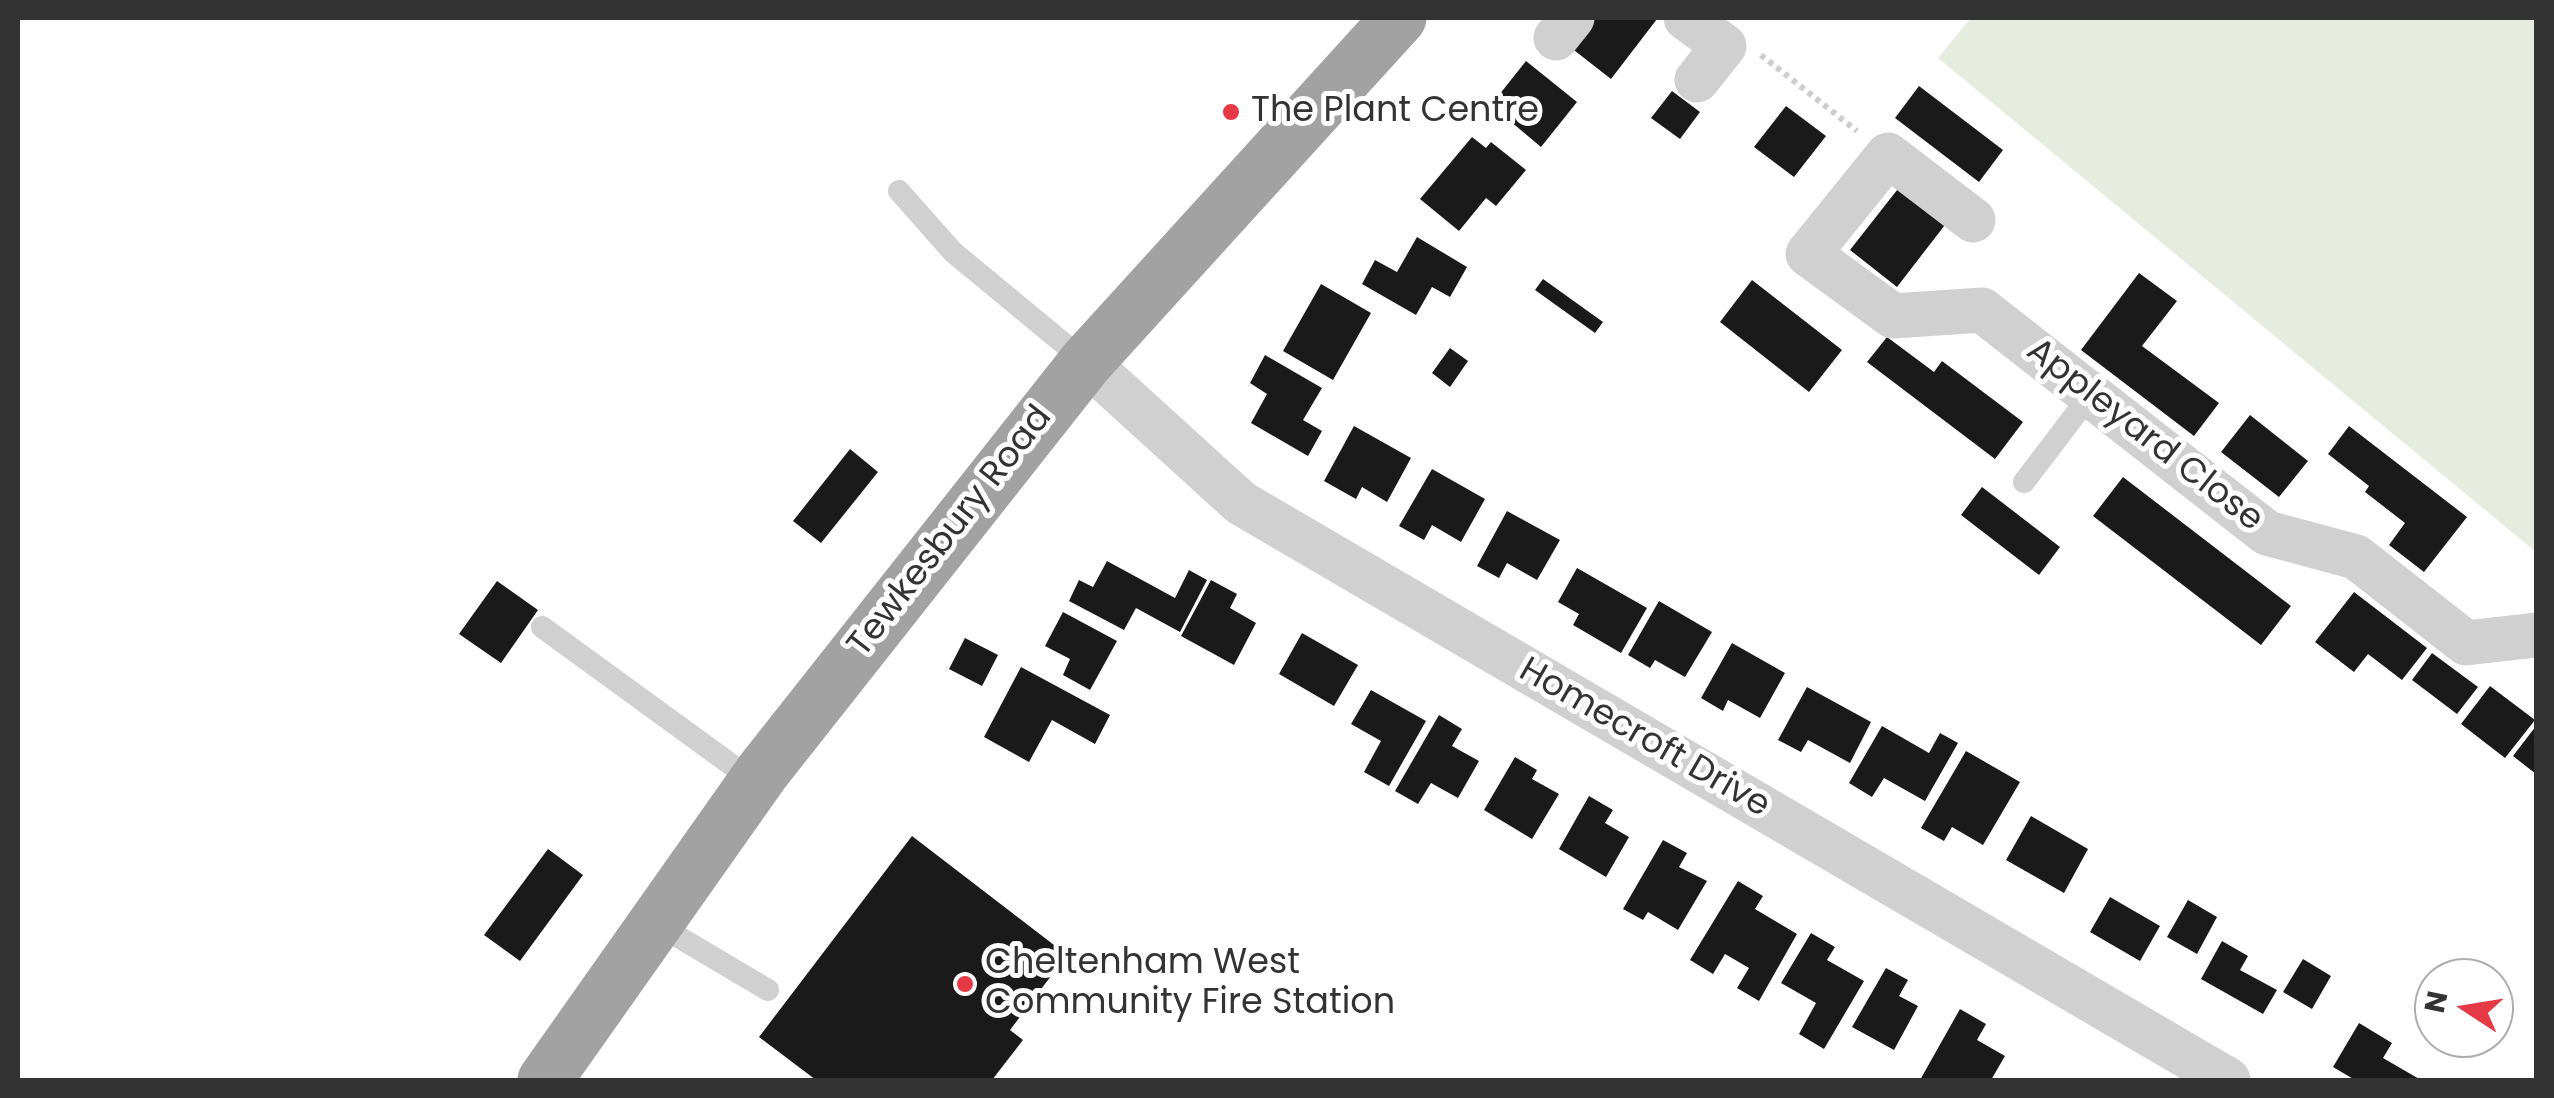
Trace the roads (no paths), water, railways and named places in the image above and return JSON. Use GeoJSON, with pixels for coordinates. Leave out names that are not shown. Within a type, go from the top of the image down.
{"type":"FeatureCollection","features":[{"type":"Feature","properties":{"kind":"highway","name":"Tewkesbury Road"},"geometry":{"type":"LineString","coordinates":[[545,1080],[755,782],[1086,362],[1399,18]]}},
{"type":"Feature","properties":{"kind":"street"},"geometry":{"type":"LineString","coordinates":[[1686,18],[1724,46],[1697,80]]}},
{"type":"Feature","properties":{"kind":"street","name":"Appleyard Close"},"geometry":{"type":"LineString","coordinates":[[1973,220],[1888,155],[1808,254],[1893,316],[1982,310],[2266,533],[2356,557],[2466,643],[2536,636]]}},
{"type":"Feature","properties":{"kind":"street","name":"Homecroft Drive"},"geometry":{"type":"LineString","coordinates":[[1086,362],[1241,503],[2228,1080]]}},
{"type":"Feature","properties":{"kind":"lane"},"geometry":{"type":"LineString","coordinates":[[899,191],[953,252],[1086,362]]}},
{"type":"Feature","properties":{"kind":"lane"},"geometry":{"type":"LineString","coordinates":[[2024,482],[2091,394]]}},
{"type":"Feature","properties":{"kind":"lane"},"geometry":{"type":"LineString","coordinates":[[542,626],[755,782]]}},
{"type":"Feature","properties":{"kind":"lane"},"geometry":{"type":"LineString","coordinates":[[656,923],[768,990]]}},
{"type":"Feature","properties":{"kind":"place","name":"The Plant Centre"},"geometry":{"type":"Point","coordinates":[1231,112]}},
{"type":"Feature","properties":{"kind":"place","name":"Cheltenham West Community Fire Station"},"geometry":{"type":"Point","coordinates":[965,984]}}]}
